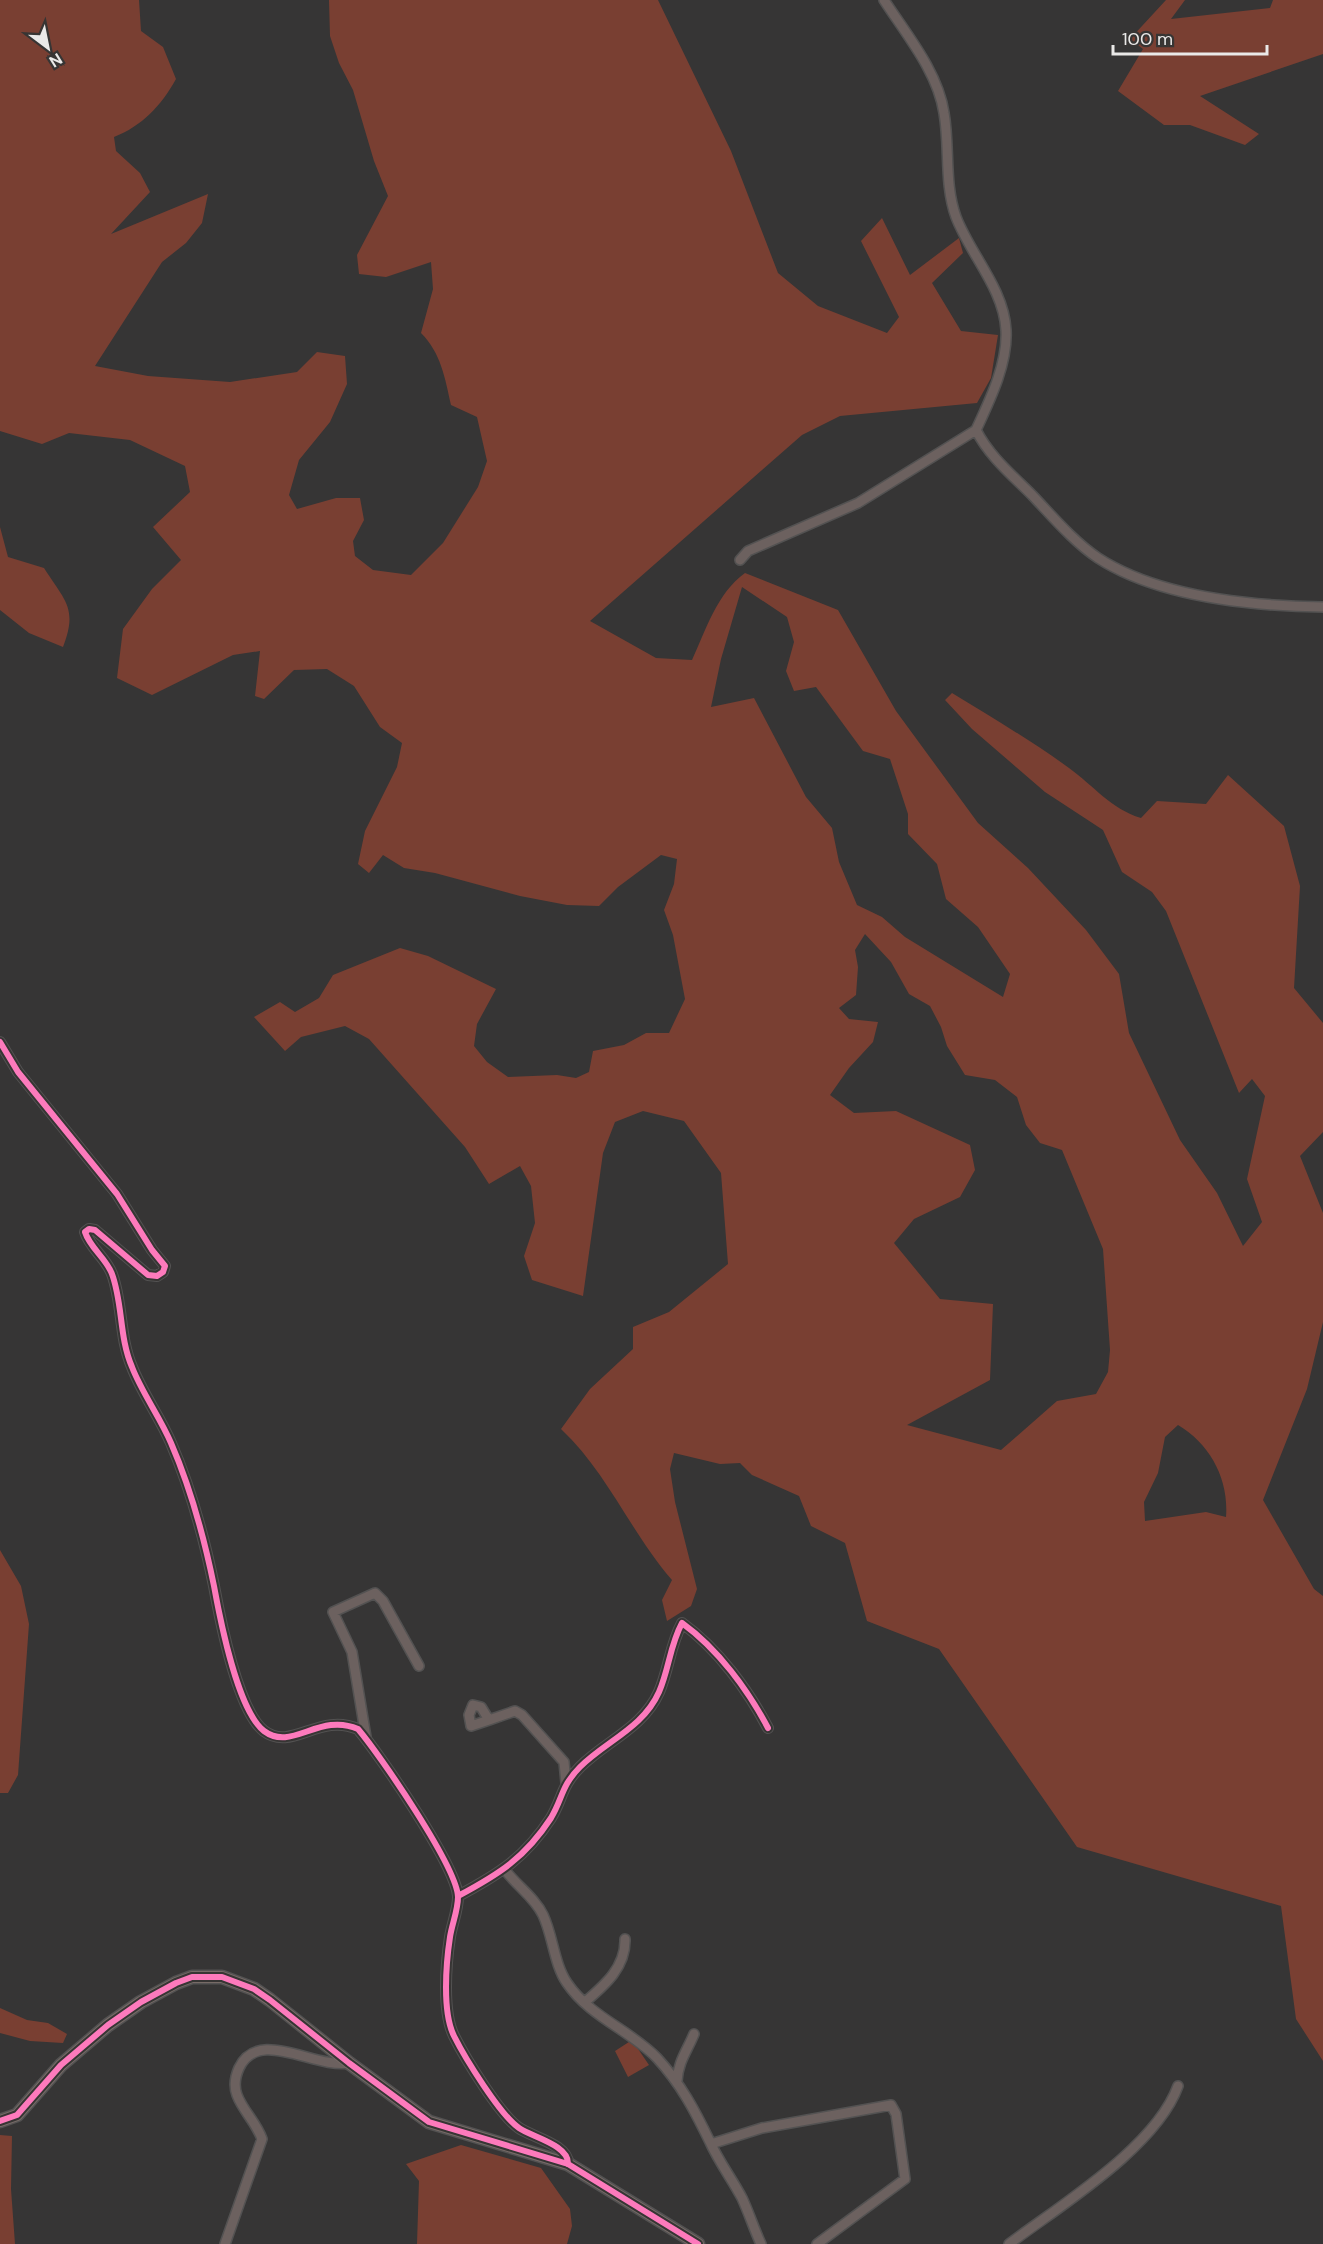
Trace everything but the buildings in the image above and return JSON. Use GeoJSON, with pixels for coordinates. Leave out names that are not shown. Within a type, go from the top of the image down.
{"type":"FeatureCollection","features":[{"type":"Feature","properties":{"kind":"street"},"geometry":{"type":"LineString","coordinates":[[740,560],[748,550],[858,503],[976,430],[986,411],[1005,350],[1006,328],[994,288],[972,251],[951,198],[944,113],[939,94],[932,78],[885,0]]}},
{"type":"Feature","properties":{"kind":"street"},"geometry":{"type":"LineString","coordinates":[[976,430],[989,451],[1053,517],[1097,557],[1118,570],[1194,594],[1247,604],[1323,607]]}},
{"type":"Feature","properties":{"kind":"street"},"geometry":{"type":"LineString","coordinates":[[0,1042],[18,1072],[117,1194],[152,1250],[165,1266],[163,1272],[157,1276],[148,1275],[95,1230],[89,1229],[85,1232],[111,1271],[117,1289],[123,1339],[131,1366],[170,1440],[191,1495],[207,1552],[223,1634],[244,1696],[255,1719],[263,1730],[279,1738],[288,1738],[333,1723],[346,1724],[358,1729],[410,1800],[458,1896],[449,1939],[446,2005],[453,2034],[510,2121],[563,2152],[568,2164]]}},
{"type":"Feature","properties":{"kind":"street"},"geometry":{"type":"LineString","coordinates":[[367,1740],[352,1653],[333,1612],[375,1593],[383,1601],[419,1666]]}},
{"type":"Feature","properties":{"kind":"street"},"geometry":{"type":"LineString","coordinates":[[458,1896],[505,1870],[540,1834],[553,1815],[566,1783],[591,1756],[633,1727],[659,1692],[671,1646],[682,1623],[708,1646],[753,1700],[768,1728]]}},
{"type":"Feature","properties":{"kind":"street"},"geometry":{"type":"LineString","coordinates":[[489,1720],[515,1711],[522,1715],[564,1762],[566,1783]]}},
{"type":"Feature","properties":{"kind":"street"},"geometry":{"type":"LineString","coordinates":[[505,1870],[519,1889],[534,1900],[547,1924],[561,1973],[599,2016],[644,2044],[677,2081],[697,2111],[711,2144],[742,2199],[761,2244]]}},
{"type":"Feature","properties":{"kind":"street"},"geometry":{"type":"LineString","coordinates":[[585,2002],[614,1974],[626,1953],[625,1938]]}},
{"type":"Feature","properties":{"kind":"street"},"geometry":{"type":"LineString","coordinates":[[0,2121],[17,2115],[61,2065],[108,2025],[158,1992],[192,1977],[222,1977],[254,1989],[429,2122],[568,2164],[698,2244]]}},
{"type":"Feature","properties":{"kind":"street"},"geometry":{"type":"LineString","coordinates":[[677,2081],[678,2063],[686,2053],[694,2034]]}},
{"type":"Feature","properties":{"kind":"street"},"geometry":{"type":"LineString","coordinates":[[225,2244],[262,2139],[258,2127],[236,2094],[235,2080],[240,2067],[247,2057],[261,2050],[273,2049],[336,2065],[349,2063]]}},
{"type":"Feature","properties":{"kind":"street"},"geometry":{"type":"LineString","coordinates":[[1009,2244],[1133,2148],[1164,2116],[1178,2086]]}},
{"type":"Feature","properties":{"kind":"street"},"geometry":{"type":"LineString","coordinates":[[711,2144],[762,2128],[891,2105],[896,2114],[905,2180],[818,2244]]}},
{"type":"Feature","properties":{"kind":"shaded area"},"geometry":{"type":"Polygon","coordinates":[[[0,0],[139,0],[141,31],[163,47],[176,79],[150,114],[133,127],[114,137],[116,151],[140,173],[150,192],[111,234],[208,194],[202,223],[186,243],[162,262],[95,366],[148,376],[230,382],[297,372],[317,352],[345,356],[347,384],[330,422],[299,460],[289,495],[297,509],[336,498],[360,498],[364,520],[353,541],[355,556],[373,570],[411,575],[443,543],[478,487],[487,461],[477,417],[451,405],[438,357],[421,333],[433,289],[431,262],[386,277],[359,274],[357,255],[388,196],[374,161],[353,90],[339,63],[330,36],[329,0],[658,0],[731,151],[778,273],[818,306],[887,333],[899,317],[861,241],[882,218],[910,275],[959,238],[963,253],[932,283],[961,331],[998,335],[991,378],[977,403],[840,416],[802,435],[590,621],[656,658],[692,660],[720,601],[735,581],[745,573],[838,610],[896,711],[978,823],[1028,868],[1086,930],[1119,974],[1129,1033],[1180,1140],[1217,1193],[1243,1246],[1262,1222],[1247,1179],[1265,1096],[1252,1079],[1239,1093],[1166,911],[1152,892],[1122,872],[1103,830],[1045,792],[972,729],[945,700],[952,693],[1011,729],[1055,758],[1112,803],[1130,814],[1141,818],[1157,801],[1206,804],[1228,775],[1284,826],[1300,886],[1294,988],[1323,1023],[1323,1132],[1300,1156],[1323,1213],[1323,1322],[1307,1389],[1263,1500],[1314,1589],[1323,1596],[1323,2061],[1296,2019],[1281,1906],[1077,1847],[939,1649],[867,1621],[845,1543],[811,1526],[799,1496],[752,1475],[740,1463],[720,1464],[674,1453],[670,1469],[675,1502],[697,1589],[691,1606],[667,1621],[662,1600],[672,1580],[644,1543],[606,1483],[561,1429],[590,1389],[633,1349],[633,1327],[669,1312],[728,1264],[721,1173],[684,1121],[643,1111],[615,1122],[603,1153],[583,1296],[532,1280],[524,1256],[535,1223],[531,1186],[520,1166],[489,1184],[465,1147],[369,1039],[345,1026],[301,1037],[285,1051],[254,1017],[280,1002],[295,1012],[319,998],[333,975],[400,948],[428,956],[496,989],[477,1024],[474,1046],[487,1062],[508,1077],[557,1075],[576,1078],[589,1072],[593,1051],[624,1045],[646,1033],[669,1033],[685,999],[673,935],[664,910],[674,884],[677,859],[661,855],[618,887],[599,906],[567,905],[520,896],[435,873],[404,868],[383,855],[369,873],[358,864],[365,831],[397,767],[402,743],[380,727],[354,686],[327,669],[294,670],[264,699],[255,696],[260,651],[233,655],[152,695],[117,678],[123,629],[152,589],[181,560],[153,527],[190,492],[185,466],[130,440],[69,433],[42,444],[0,431],[0,0]],[[742,587],[721,659],[711,707],[754,698],[806,797],[832,828],[839,862],[857,905],[882,917],[905,937],[1003,997],[1010,974],[978,927],[946,899],[937,864],[908,834],[908,814],[890,759],[863,751],[816,687],[794,691],[786,671],[794,642],[787,617],[742,587]],[[865,934],[855,950],[858,967],[856,995],[839,1008],[849,1019],[878,1022],[873,1042],[849,1068],[830,1095],[854,1113],[896,1111],[970,1145],[975,1170],[960,1197],[914,1219],[894,1243],[940,1299],[993,1304],[990,1380],[907,1425],[1001,1450],[1057,1401],[1096,1394],[1108,1372],[1110,1350],[1103,1249],[1062,1150],[1040,1143],[1026,1125],[1017,1097],[995,1080],[965,1075],[947,1046],[941,1027],[930,1006],[909,994],[891,962],[865,934]],[[1178,1425],[1165,1437],[1158,1473],[1144,1502],[1145,1521],[1206,1512],[1226,1517],[1221,1476],[1208,1452],[1178,1425]]]}},
{"type":"Feature","properties":{"kind":"shaded area"},"geometry":{"type":"Polygon","coordinates":[[[1166,0],[1185,0],[1171,19],[1270,8],[1273,0],[1323,0],[1323,54],[1200,96],[1259,134],[1245,145],[1190,125],[1164,125],[1118,91],[1143,49],[1130,39],[1166,0]]]}},
{"type":"Feature","properties":{"kind":"shaded area"},"geometry":{"type":"Polygon","coordinates":[[[0,527],[8,557],[44,568],[63,597],[67,605],[69,623],[63,647],[29,633],[0,610],[0,527]]]}},
{"type":"Feature","properties":{"kind":"shaded area"},"geometry":{"type":"Polygon","coordinates":[[[0,1550],[21,1586],[29,1624],[18,1775],[8,1793],[0,1793],[0,1550]]]}},
{"type":"Feature","properties":{"kind":"shaded area"},"geometry":{"type":"Polygon","coordinates":[[[0,2008],[27,2020],[48,2023],[67,2034],[63,2043],[30,2041],[0,2033],[0,2008]]]}},
{"type":"Feature","properties":{"kind":"shaded area"},"geometry":{"type":"Polygon","coordinates":[[[632,2040],[649,2065],[628,2077],[615,2051],[632,2040]]]}},
{"type":"Feature","properties":{"kind":"shaded area"},"geometry":{"type":"Polygon","coordinates":[[[0,2135],[12,2136],[11,2189],[15,2244],[0,2244],[0,2135]]]}},
{"type":"Feature","properties":{"kind":"shaded area"},"geometry":{"type":"Polygon","coordinates":[[[461,2145],[541,2168],[570,2209],[572,2226],[567,2244],[417,2244],[419,2181],[406,2164],[461,2145]]]}},
{"type":"Feature","properties":{"kind":"cycle path"},"geometry":{"type":"LineString","coordinates":[[0,1042],[18,1072],[117,1194],[152,1250],[165,1266],[163,1272],[157,1276],[148,1275],[95,1230],[89,1229],[85,1232],[112,1274],[128,1356],[141,1386],[167,1433],[185,1478],[206,1549],[231,1663],[246,1705],[264,1731],[274,1736],[296,1735],[331,1725],[344,1725],[358,1729],[383,1762],[432,1838],[454,1882],[458,1897],[450,1937],[446,1987],[448,2014],[454,2036],[502,2111],[519,2128],[549,2142],[563,2152],[568,2164]]}},
{"type":"Feature","properties":{"kind":"cycle path"},"geometry":{"type":"LineString","coordinates":[[458,1896],[499,1872],[521,1854],[551,1818],[566,1786],[580,1767],[644,1715],[659,1692],[682,1623],[708,1645],[731,1671],[768,1728]]}},
{"type":"Feature","properties":{"kind":"cycle path"},"geometry":{"type":"LineString","coordinates":[[0,2121],[17,2115],[61,2065],[108,2025],[141,2002],[192,1977],[222,1977],[254,1989],[270,2000],[349,2063],[429,2122],[568,2164],[698,2244]]}}]}
